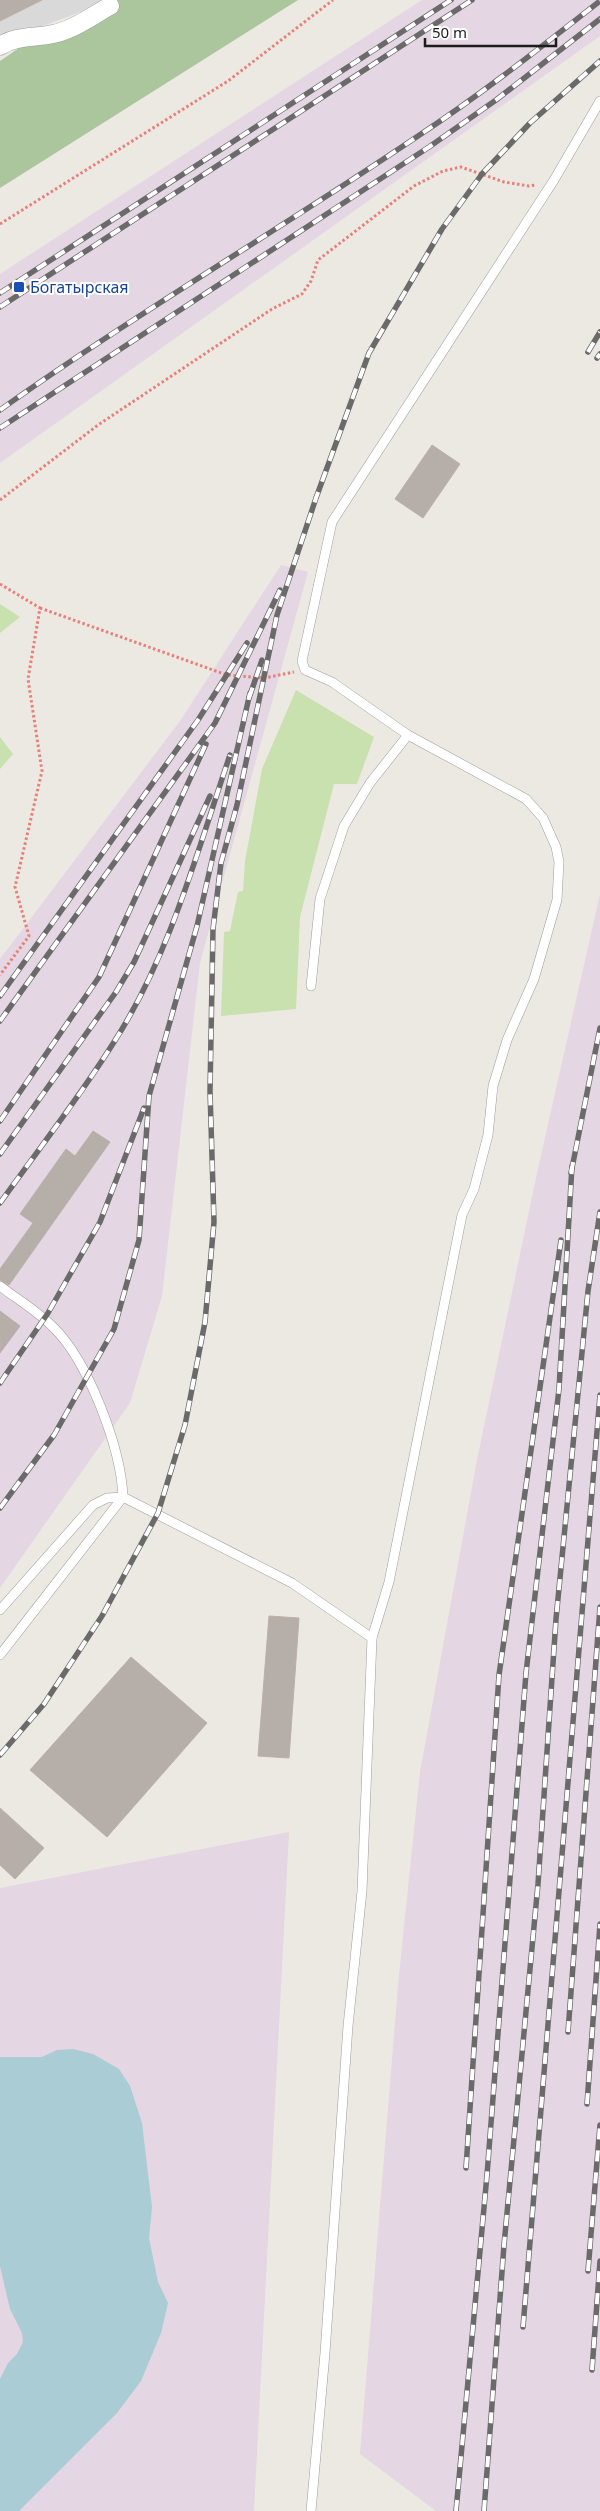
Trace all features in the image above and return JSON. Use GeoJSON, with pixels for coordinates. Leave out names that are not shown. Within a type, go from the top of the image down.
{"type":"FeatureCollection","features":[{"type":"Feature","properties":{"kind":"street"},"geometry":{"type":"LineString","coordinates":[[0,46],[16,38],[54,34],[110,6]]}},
{"type":"Feature","properties":{"kind":"lane"},"geometry":{"type":"LineString","coordinates":[[310,2511],[325,2353],[348,2026],[362,1891],[372,1638],[389,1582],[462,1216],[474,1189],[488,1135],[493,1086],[507,1040],[534,979],[557,900],[560,862],[556,847],[543,818],[526,799],[408,735],[332,682],[305,670],[302,661],[332,522],[554,180],[600,101]]}},
{"type":"Feature","properties":{"kind":"lane"},"geometry":{"type":"LineString","coordinates":[[311,986],[320,899],[344,826],[370,783],[408,735]]}},
{"type":"Feature","properties":{"kind":"lane"},"geometry":{"type":"LineString","coordinates":[[0,1286],[52,1326],[75,1355],[114,1442],[122,1477],[123,1497],[0,1655]]}},
{"type":"Feature","properties":{"kind":"lane"},"geometry":{"type":"LineString","coordinates":[[0,1610],[93,1505],[108,1498],[123,1497],[292,1583],[372,1638]]}},
{"type":"Feature","properties":{"kind":"path"},"geometry":{"type":"LineString","coordinates":[[0,224],[228,82],[333,0]]}},
{"type":"Feature","properties":{"kind":"path"},"geometry":{"type":"LineString","coordinates":[[0,500],[98,425],[272,308],[302,294],[311,281],[318,260],[414,186],[443,171],[461,167],[504,182],[529,186],[554,180]]}},
{"type":"Feature","properties":{"kind":"path"},"geometry":{"type":"LineString","coordinates":[[0,584],[40,608],[232,676],[264,678],[305,670]]}},
{"type":"Feature","properties":{"kind":"path"},"geometry":{"type":"LineString","coordinates":[[0,975],[29,936],[15,887],[42,771],[28,679],[40,608]]}},
{"type":"Feature","properties":{"kind":"shaded area"},"geometry":{"type":"Polygon","coordinates":[[[0,0],[112,0],[0,42],[0,0]]]}},
{"type":"Feature","properties":{"kind":"shaded area"},"geometry":{"type":"Polygon","coordinates":[[[422,0],[600,0],[600,36],[0,463],[0,274],[422,0]]]}},
{"type":"Feature","properties":{"kind":"shaded area"},"geometry":{"type":"Polygon","coordinates":[[[281,565],[308,572],[200,963],[162,1296],[130,1403],[0,1588],[0,959],[180,721],[281,565]]]}},
{"type":"Feature","properties":{"kind":"shaded area"},"geometry":{"type":"Polygon","coordinates":[[[600,894],[600,2511],[436,2511],[360,2454],[398,1985],[420,1772],[477,1460],[537,1173],[600,894]]]}},
{"type":"Feature","properties":{"kind":"shaded area"},"geometry":{"type":"Polygon","coordinates":[[[289,1832],[254,2511],[0,2511],[0,1888],[289,1832]]]}},
{"type":"Feature","properties":{"kind":"green space"},"geometry":{"type":"Polygon","coordinates":[[[109,0],[298,0],[0,188],[0,61],[44,31],[109,0]]]}},
{"type":"Feature","properties":{"kind":"green space"},"geometry":{"type":"Polygon","coordinates":[[[0,604],[20,617],[0,633],[0,604]]]}},
{"type":"Feature","properties":{"kind":"green space"},"geometry":{"type":"Polygon","coordinates":[[[296,690],[374,737],[357,784],[334,784],[300,917],[296,1009],[221,1016],[224,932],[230,931],[238,892],[243,891],[245,861],[262,769],[296,690]]]}},
{"type":"Feature","properties":{"kind":"green space"},"geometry":{"type":"Polygon","coordinates":[[[0,737],[13,754],[0,769],[0,737]]]}},
{"type":"Feature","properties":{"kind":"water"},"geometry":{"type":"Polygon","coordinates":[[[73,2049],[93,2054],[119,2069],[130,2086],[142,2123],[152,2207],[149,2238],[158,2282],[168,2303],[161,2333],[141,2381],[117,2413],[19,2511],[0,2511],[0,2379],[8,2363],[17,2354],[23,2342],[22,2333],[10,2309],[0,2266],[0,2057],[42,2057],[57,2050],[73,2049]]]}},
{"type":"Feature","properties":{"kind":"building"},"geometry":{"type":"Polygon","coordinates":[[[0,0],[42,0],[0,21],[0,0]]]}},
{"type":"Feature","properties":{"kind":"building"},"geometry":{"type":"Polygon","coordinates":[[[432,445],[460,464],[423,518],[395,499],[432,445]]]}},
{"type":"Feature","properties":{"kind":"building"},"geometry":{"type":"Polygon","coordinates":[[[93,1131],[110,1142],[9,1285],[0,1280],[0,1269],[33,1223],[20,1214],[66,1149],[75,1156],[93,1131]]]}},
{"type":"Feature","properties":{"kind":"building"},"geometry":{"type":"Polygon","coordinates":[[[0,1311],[20,1326],[0,1353],[0,1311]]]}},
{"type":"Feature","properties":{"kind":"building"},"geometry":{"type":"Polygon","coordinates":[[[269,1616],[299,1618],[289,1758],[258,1756],[269,1616]]]}},
{"type":"Feature","properties":{"kind":"building"},"geometry":{"type":"Polygon","coordinates":[[[131,1657],[207,1723],[107,1837],[30,1770],[131,1657]]]}},
{"type":"Feature","properties":{"kind":"building"},"geometry":{"type":"Polygon","coordinates":[[[0,1808],[44,1848],[15,1879],[0,1865],[0,1808]]]}},
{"type":"Feature","properties":{"kind":"railway"},"geometry":{"type":"LineString","coordinates":[[0,293],[451,0]]}},
{"type":"Feature","properties":{"kind":"railway"},"geometry":{"type":"LineString","coordinates":[[0,307],[472,0]]}},
{"type":"Feature","properties":{"kind":"railway"},"geometry":{"type":"LineString","coordinates":[[0,410],[104,339],[369,169],[444,118],[512,69],[600,1]]}},
{"type":"Feature","properties":{"kind":"railway"},"geometry":{"type":"LineString","coordinates":[[0,428],[429,147],[496,100],[600,19]]}},
{"type":"Feature","properties":{"kind":"railway"},"geometry":{"type":"LineString","coordinates":[[0,1755],[44,1704],[102,1616],[158,1513],[185,1425],[205,1322],[214,1222],[210,1091],[213,929],[221,863],[237,805],[277,615],[316,498],[369,353],[442,229],[482,174],[530,123],[600,61]]}},
{"type":"Feature","properties":{"kind":"railway"},"geometry":{"type":"LineString","coordinates":[[588,352],[600,332]]}},
{"type":"Feature","properties":{"kind":"railway"},"geometry":{"type":"LineString","coordinates":[[597,358],[600,354]]}},
{"type":"Feature","properties":{"kind":"railway"},"geometry":{"type":"LineString","coordinates":[[0,1021],[215,723],[280,590]]}},
{"type":"Feature","properties":{"kind":"railway"},"geometry":{"type":"LineString","coordinates":[[0,996],[198,720],[247,643]]}},
{"type":"Feature","properties":{"kind":"railway"},"geometry":{"type":"LineString","coordinates":[[249,698],[262,660]]}},
{"type":"Feature","properties":{"kind":"railway"},"geometry":{"type":"LineString","coordinates":[[0,1508],[54,1435],[114,1329],[139,1240],[149,1096],[197,926],[250,693]]}},
{"type":"Feature","properties":{"kind":"railway"},"geometry":{"type":"LineString","coordinates":[[0,1121],[99,977],[206,744]]}},
{"type":"Feature","properties":{"kind":"railway"},"geometry":{"type":"LineString","coordinates":[[0,1203],[87,1083],[134,1009],[167,939],[181,902],[230,755]]}},
{"type":"Feature","properties":{"kind":"railway"},"geometry":{"type":"LineString","coordinates":[[0,1154],[116,992],[134,962],[210,796]]}},
{"type":"Feature","properties":{"kind":"railway"},"geometry":{"type":"LineString","coordinates":[[571,1173],[600,1028]]}},
{"type":"Feature","properties":{"kind":"railway"},"geometry":{"type":"LineString","coordinates":[[0,1383],[48,1313],[100,1222],[144,1108]]}},
{"type":"Feature","properties":{"kind":"railway"},"geometry":{"type":"LineString","coordinates":[[456,2511],[487,2175],[526,1673],[559,1389],[572,1166]]}},
{"type":"Feature","properties":{"kind":"railway"},"geometry":{"type":"LineString","coordinates":[[484,2511],[504,2245],[538,1884],[556,1619],[588,1291],[600,1212]]}},
{"type":"Feature","properties":{"kind":"railway"},"geometry":{"type":"LineString","coordinates":[[466,2168],[499,1675],[561,1240]]}},
{"type":"Feature","properties":{"kind":"railway"},"geometry":{"type":"LineString","coordinates":[[523,2327],[600,1395]]}},
{"type":"Feature","properties":{"kind":"railway"},"geometry":{"type":"LineString","coordinates":[[568,2032],[600,1607]]}},
{"type":"Feature","properties":{"kind":"railway"},"geometry":{"type":"LineString","coordinates":[[587,2104],[600,1924]]}},
{"type":"Feature","properties":{"kind":"railway"},"geometry":{"type":"LineString","coordinates":[[588,2271],[600,2125]]}},
{"type":"Feature","properties":{"kind":"railway"},"geometry":{"type":"LineString","coordinates":[[592,2370],[600,2261]]}},
{"type":"Feature","properties":{"kind":"place","name":"Богатырская"},"geometry":{"type":"Point","coordinates":[19,287]}}]}
